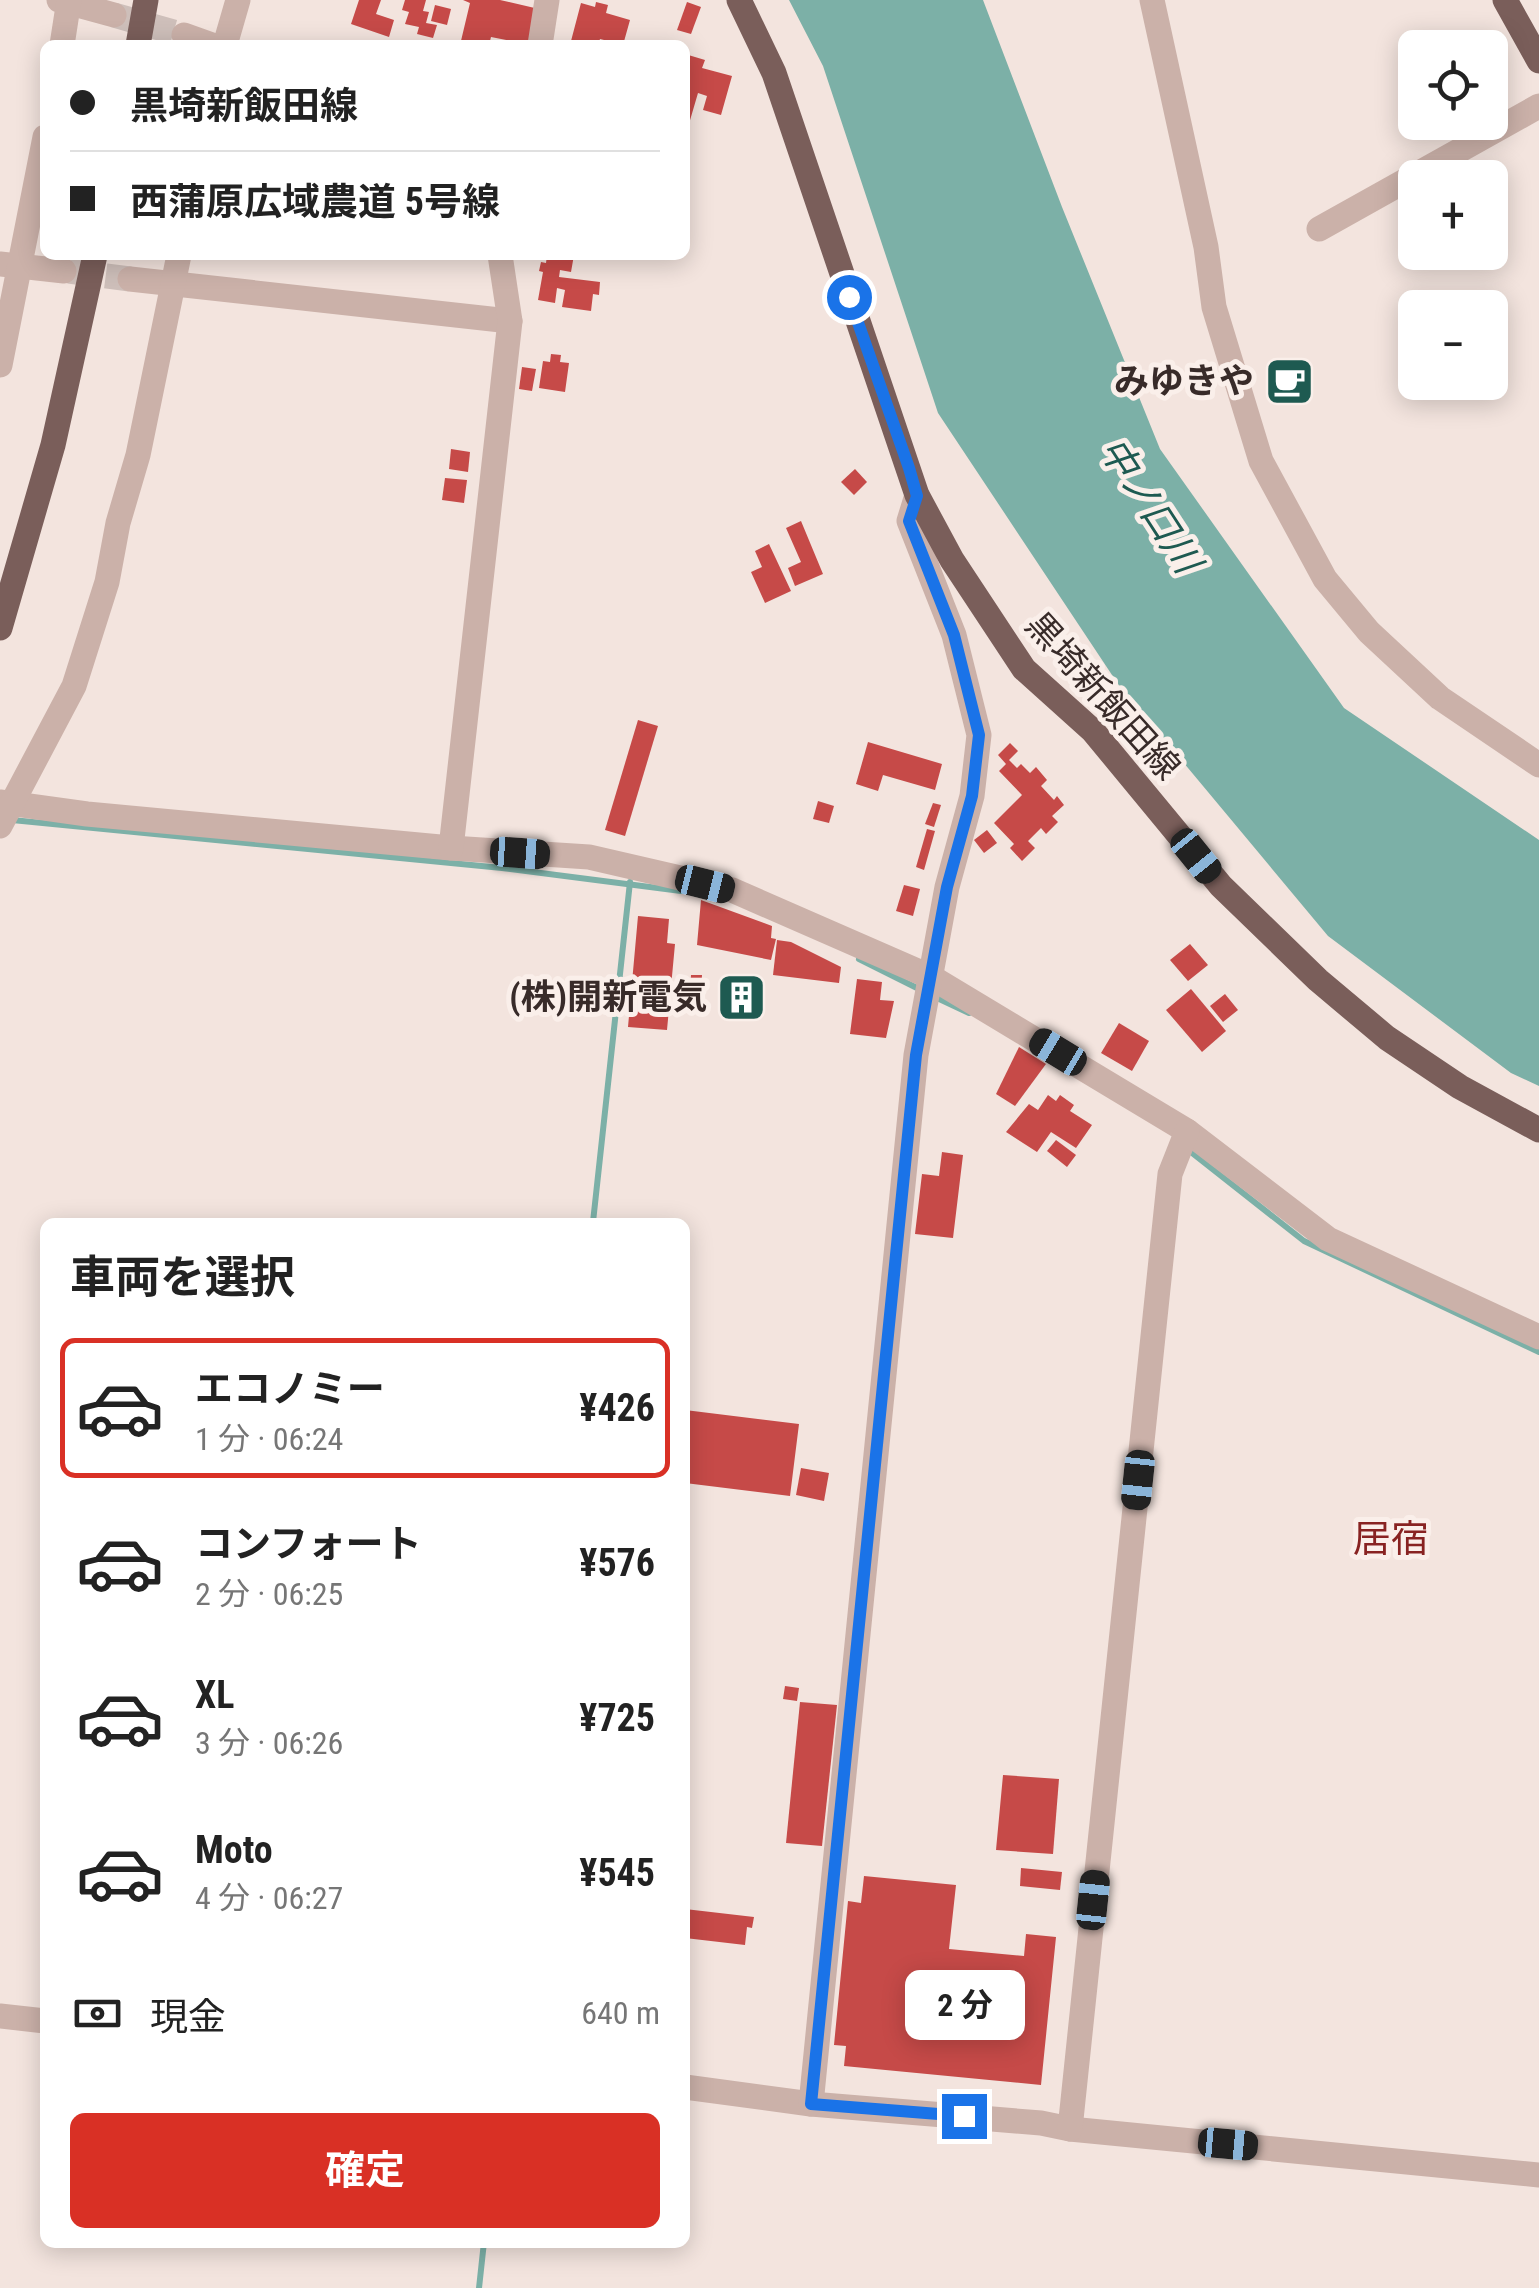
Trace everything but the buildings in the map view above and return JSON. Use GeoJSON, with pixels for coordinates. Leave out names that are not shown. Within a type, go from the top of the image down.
{"type":"FeatureCollection","features":[{"type":"Feature","properties":{"kind":"main road"},"geometry":{"type":"LineString","coordinates":[[139,40],[146,0]]}},
{"type":"Feature","properties":{"kind":"main road","name":"黒埼新飯田線"},"geometry":{"type":"LineString","coordinates":[[740,0],[774,74],[917,496],[952,560],[1024,668],[1093,731],[1221,886],[1318,980],[1387,1038],[1460,1087],[1539,1130]]}},
{"type":"Feature","properties":{"kind":"main road"},"geometry":{"type":"LineString","coordinates":[[1506,0],[1539,61]]}},
{"type":"Feature","properties":{"kind":"main road"},"geometry":{"type":"LineString","coordinates":[[0,628],[53,445],[94,260]]}},
{"type":"Feature","properties":{"kind":"street"},"geometry":{"type":"LineString","coordinates":[[226,40],[238,0]]}},
{"type":"Feature","properties":{"kind":"street"},"geometry":{"type":"LineString","coordinates":[[541,40],[547,0]]}},
{"type":"Feature","properties":{"kind":"street"},"geometry":{"type":"LineString","coordinates":[[1152,0],[1206,247],[1214,306],[1261,461],[1326,579],[1369,632],[1440,698],[1539,765]]}},
{"type":"Feature","properties":{"kind":"street"},"geometry":{"type":"LineString","coordinates":[[62,40],[66,1],[114,15]]}},
{"type":"Feature","properties":{"kind":"street"},"geometry":{"type":"LineString","coordinates":[[184,35],[198,40]]}},
{"type":"Feature","properties":{"kind":"street"},"geometry":{"type":"LineString","coordinates":[[1319,229],[1539,106]]}},
{"type":"Feature","properties":{"kind":"street"},"geometry":{"type":"LineString","coordinates":[[0,365],[11,265],[40,156]]}},
{"type":"Feature","properties":{"kind":"street"},"geometry":{"type":"LineString","coordinates":[[178,260],[138,455],[102,600],[74,686],[4,810],[589,857],[732,890],[931,977],[1187,1131],[1328,1239],[1539,1337]]}},
{"type":"Feature","properties":{"kind":"street"},"geometry":{"type":"LineString","coordinates":[[451,848],[510,321],[501,260]]}},
{"type":"Feature","properties":{"kind":"street"},"geometry":{"type":"LineString","coordinates":[[11,265],[64,270]]}},
{"type":"Feature","properties":{"kind":"street"},"geometry":{"type":"LineString","coordinates":[[130,279],[510,321]]}},
{"type":"Feature","properties":{"kind":"street"},"geometry":{"type":"LineString","coordinates":[[811,2104],[916,1055],[947,887],[972,796],[979,735],[954,635],[909,521],[917,496]]}},
{"type":"Feature","properties":{"kind":"street"},"geometry":{"type":"LineString","coordinates":[[1070,2129],[1170,1174],[1187,1131]]}},
{"type":"Feature","properties":{"kind":"street"},"geometry":{"type":"LineString","coordinates":[[0,2016],[40,2020]]}},
{"type":"Feature","properties":{"kind":"street"},"geometry":{"type":"LineString","coordinates":[[690,2088],[811,2104],[1042,2123],[1070,2129],[1539,2175]]}},
{"type":"Feature","properties":{"kind":"water","name":"中ノ口川"},"geometry":{"type":"Polygon","coordinates":[[[789,0],[983,0],[1160,449],[1344,708],[1539,840],[1539,1086],[1511,1073],[1328,936],[1118,684],[938,413],[823,66],[789,0]]]}},
{"type":"Feature","properties":{"kind":"waterway"},"geometry":{"type":"LineString","coordinates":[[12,820],[502,868],[681,891]]}},
{"type":"Feature","properties":{"kind":"waterway"},"geometry":{"type":"LineString","coordinates":[[593,1218],[630,882]]}},
{"type":"Feature","properties":{"kind":"waterway"},"geometry":{"type":"LineString","coordinates":[[859,959],[919,989]]}},
{"type":"Feature","properties":{"kind":"waterway"},"geometry":{"type":"LineString","coordinates":[[935,997],[969,1013]]}},
{"type":"Feature","properties":{"kind":"waterway"},"geometry":{"type":"LineString","coordinates":[[1187,1149],[1304,1241],[1539,1352]]}},
{"type":"Feature","properties":{"kind":"waterway"},"geometry":{"type":"LineString","coordinates":[[479,2288],[483,2248]]}},
{"type":"Feature","properties":{"kind":"tunnel"},"geometry":{"type":"LineString","coordinates":[[114,15],[184,35]]}},
{"type":"Feature","properties":{"kind":"tunnel"},"geometry":{"type":"LineString","coordinates":[[69,271],[130,279]]}},
{"type":"Feature","properties":{"kind":"place","name":"みゆきや"},"geometry":{"type":"Point","coordinates":[1289,381]}},
{"type":"Feature","properties":{"kind":"place","name":"(株)開新電気"},"geometry":{"type":"Point","coordinates":[742,997]}},
{"type":"Feature","properties":{"kind":"district","name":"居宿"},"geometry":{"type":"Point","coordinates":[1391,1539]}},
{"type":"Feature","properties":{"kind":"route"},"geometry":{"type":"LineString","coordinates":[[849,297],[901,440],[917,496],[909,521],[954,635],[979,735],[972,796],[947,887],[916,1055],[811,2104],[964,2116]]}}]}
